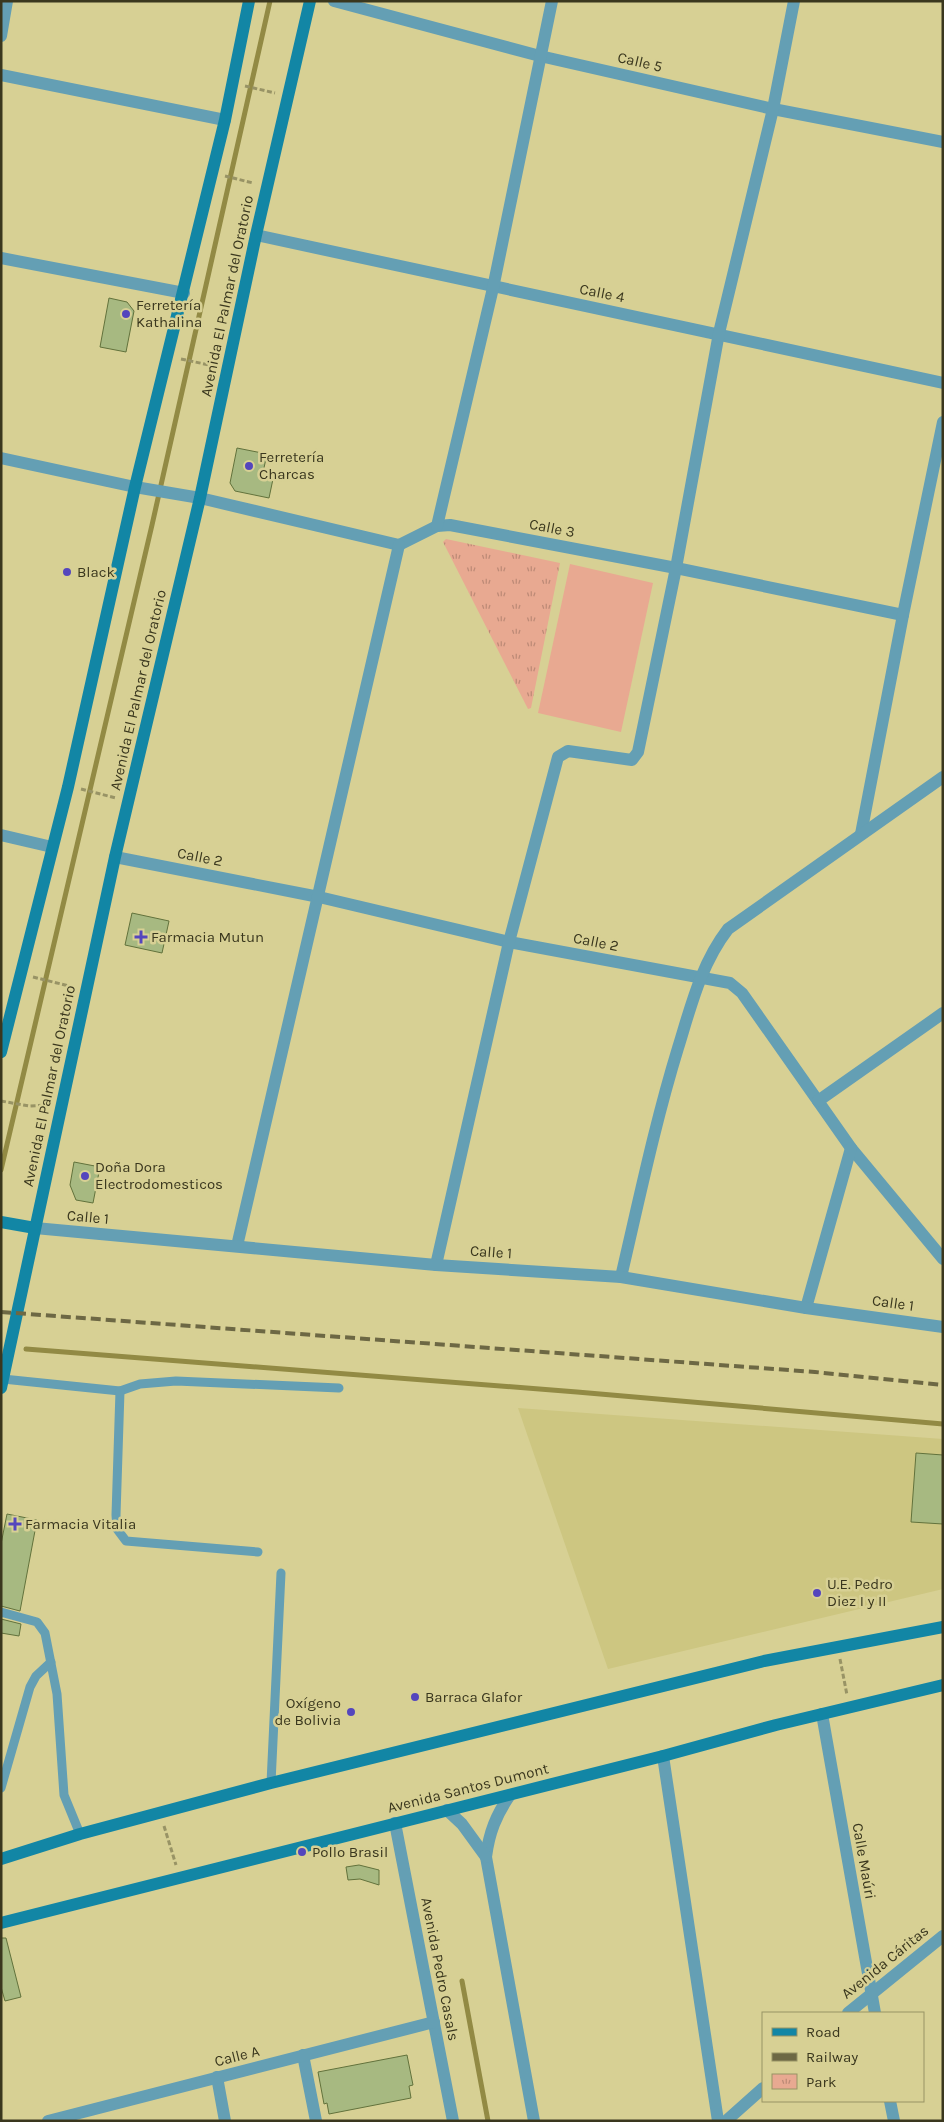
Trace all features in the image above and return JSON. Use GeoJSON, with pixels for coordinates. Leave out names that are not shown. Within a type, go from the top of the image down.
{"type":"FeatureCollection","features":[{"type":"Feature","properties":{"kind":"main road"},"geometry":{"type":"LineString","coordinates":[[1,1052],[68,787],[135,487],[225,120],[250,1]]}},
{"type":"Feature","properties":{"kind":"main road","name":"Avenida El Palmar del Oratorio"},"geometry":{"type":"LineString","coordinates":[[2,1384],[115,857],[200,498],[256,235],[310,1]]}},
{"type":"Feature","properties":{"kind":"main road"},"geometry":{"type":"LineString","coordinates":[[4,1223],[34,1228]]}},
{"type":"Feature","properties":{"kind":"main road"},"geometry":{"type":"LineString","coordinates":[[1,1859],[80,1834],[271,1783],[764,1661],[943,1626]]}},
{"type":"Feature","properties":{"kind":"main road","name":"Avenida Santos Dumont"},"geometry":{"type":"LineString","coordinates":[[1,1923],[510,1795],[822,1714],[943,1685]]}},
{"type":"Feature","properties":{"kind":"street"},"geometry":{"type":"LineString","coordinates":[[1,36],[7,1]]}},
{"type":"Feature","properties":{"kind":"street","name":"Calle 5"},"geometry":{"type":"LineString","coordinates":[[334,1],[540,56],[773,109],[943,142]]}},
{"type":"Feature","properties":{"kind":"street"},"geometry":{"type":"LineString","coordinates":[[437,526],[493,288],[552,1]]}},
{"type":"Feature","properties":{"kind":"street"},"geometry":{"type":"LineString","coordinates":[[436,1265],[509,942],[558,757],[568,751],[632,760],[638,752],[676,568],[718,333],[773,109],[794,1]]}},
{"type":"Feature","properties":{"kind":"street"},"geometry":{"type":"LineString","coordinates":[[1,75],[225,120]]}},
{"type":"Feature","properties":{"kind":"street","name":"Calle 4"},"geometry":{"type":"LineString","coordinates":[[256,235],[493,288],[718,333],[943,383]]}},
{"type":"Feature","properties":{"kind":"street"},"geometry":{"type":"LineString","coordinates":[[1,258],[184,293]]}},
{"type":"Feature","properties":{"kind":"street"},"geometry":{"type":"LineString","coordinates":[[861,834],[903,615],[943,422]]}},
{"type":"Feature","properties":{"kind":"street"},"geometry":{"type":"LineString","coordinates":[[1,458],[149,490],[200,498],[399,545],[238,1246]]}},
{"type":"Feature","properties":{"kind":"street","name":"Calle 3"},"geometry":{"type":"LineString","coordinates":[[399,545],[437,526],[450,525],[676,568],[903,615]]}},
{"type":"Feature","properties":{"kind":"street"},"geometry":{"type":"LineString","coordinates":[[620,1277],[662,1103],[700,978],[716,945],[728,929],[943,777]]}},
{"type":"Feature","properties":{"kind":"street"},"geometry":{"type":"LineString","coordinates":[[1,834],[52,847]]}},
{"type":"Feature","properties":{"kind":"street","name":"Calle 2"},"geometry":{"type":"LineString","coordinates":[[115,857],[319,897],[509,942],[730,983],[736,987],[851,1148],[938,1246],[943,1259]]}},
{"type":"Feature","properties":{"kind":"street"},"geometry":{"type":"LineString","coordinates":[[818,1101],[943,1013]]}},
{"type":"Feature","properties":{"kind":"street"},"geometry":{"type":"LineString","coordinates":[[806,1308],[851,1148]]}},
{"type":"Feature","properties":{"kind":"street","name":"Calle 1"},"geometry":{"type":"LineString","coordinates":[[34,1228],[436,1265],[620,1277],[806,1308],[943,1327]]}},
{"type":"Feature","properties":{"kind":"street","name":"Calle Maúri"},"geometry":{"type":"LineString","coordinates":[[822,1714],[875,2012]]}},
{"type":"Feature","properties":{"kind":"street"},"geometry":{"type":"LineString","coordinates":[[663,1756],[718,2121]]}},
{"type":"Feature","properties":{"kind":"street"},"geometry":{"type":"LineString","coordinates":[[510,1795],[497,1814],[486,1857],[534,2121]]}},
{"type":"Feature","properties":{"kind":"street"},"geometry":{"type":"LineString","coordinates":[[447,1810],[462,1824],[486,1857]]}},
{"type":"Feature","properties":{"kind":"street","name":"Avenida Pedro Casals"},"geometry":{"type":"LineString","coordinates":[[395,1823],[453,2121]]}},
{"type":"Feature","properties":{"kind":"street","name":"Avenida Cáritas"},"geometry":{"type":"LineString","coordinates":[[849,2012],[943,1936]]}},
{"type":"Feature","properties":{"kind":"street","name":"Calle A"},"geometry":{"type":"LineString","coordinates":[[48,2121],[434,2022]]}},
{"type":"Feature","properties":{"kind":"street"},"geometry":{"type":"LineString","coordinates":[[303,2055],[316,2121]]}},
{"type":"Feature","properties":{"kind":"street"},"geometry":{"type":"LineString","coordinates":[[217,2077],[225,2121]]}},
{"type":"Feature","properties":{"kind":"street"},"geometry":{"type":"LineString","coordinates":[[726,2121],[762,2089]]}},
{"type":"Feature","properties":{"kind":"street"},"geometry":{"type":"LineString","coordinates":[[890,2102],[894,2121]]}},
{"type":"Feature","properties":{"kind":"lane"},"geometry":{"type":"LineString","coordinates":[[2,1384],[120,1391],[140,1384],[176,1381],[339,1388]]}},
{"type":"Feature","properties":{"kind":"lane"},"geometry":{"type":"LineString","coordinates":[[120,1391],[116,1515],[117,1529],[126,1541],[258,1552]]}},
{"type":"Feature","properties":{"kind":"lane"},"geometry":{"type":"LineString","coordinates":[[271,1783],[282,1573]]}},
{"type":"Feature","properties":{"kind":"lane"},"geometry":{"type":"LineString","coordinates":[[1,1612],[37,1622],[45,1633],[57,1694],[64,1795],[80,1834]]}},
{"type":"Feature","properties":{"kind":"lane"},"geometry":{"type":"LineString","coordinates":[[1,1788],[30,1687],[36,1676],[51,1662]]}},
{"type":"Feature","properties":{"kind":"path"},"geometry":{"type":"LineString","coordinates":[[241,85],[272,92]]}},
{"type":"Feature","properties":{"kind":"path"},"geometry":{"type":"LineString","coordinates":[[220,175],[250,182]]}},
{"type":"Feature","properties":{"kind":"path"},"geometry":{"type":"LineString","coordinates":[[178,358],[209,364]]}},
{"type":"Feature","properties":{"kind":"path"},"geometry":{"type":"LineString","coordinates":[[78,789],[109,795]]}},
{"type":"Feature","properties":{"kind":"path"},"geometry":{"type":"LineString","coordinates":[[33,977],[59,983]]}},
{"type":"Feature","properties":{"kind":"path"},"geometry":{"type":"LineString","coordinates":[[2,1101],[29,1106]]}},
{"type":"Feature","properties":{"kind":"path"},"geometry":{"type":"LineString","coordinates":[[838,1646],[850,1708]]}},
{"type":"Feature","properties":{"kind":"path"},"geometry":{"type":"LineString","coordinates":[[166,1830],[174,1857]]}},
{"type":"Feature","properties":{"kind":"shaded area"},"geometry":{"type":"Polygon","coordinates":[[[518,1408],[943,1439],[943,1589],[608,1669],[518,1408]]]}},
{"type":"Feature","properties":{"kind":"green space"},"geometry":{"type":"Polygon","coordinates":[[[446,539],[560,563],[531,708],[528,709],[443,542],[446,539]]]}},
{"type":"Feature","properties":{"kind":"green space"},"geometry":{"type":"Polygon","coordinates":[[[570,564],[653,583],[621,732],[538,713],[570,564]]]}},
{"type":"Feature","properties":{"kind":"building"},"geometry":{"type":"Polygon","coordinates":[[[109,298],[127,302],[134,311],[126,352],[100,347],[109,298]]]}},
{"type":"Feature","properties":{"kind":"building","name":"Ferretería Charcas"},"geometry":{"type":"Polygon","coordinates":[[[237,448],[267,454],[262,477],[273,479],[269,498],[235,491],[230,483],[237,448]]]}},
{"type":"Feature","properties":{"kind":"building"},"geometry":{"type":"Polygon","coordinates":[[[132,913],[169,921],[162,953],[125,945],[132,913]]]}},
{"type":"Feature","properties":{"kind":"building","name":"Doña Dora Electrodomesticos"},"geometry":{"type":"Polygon","coordinates":[[[74,1162],[100,1167],[93,1203],[76,1200],[70,1185],[74,1162]]]}},
{"type":"Feature","properties":{"kind":"building"},"geometry":{"type":"Polygon","coordinates":[[[916,1453],[943,1455],[943,1524],[911,1522],[916,1453]]]}},
{"type":"Feature","properties":{"kind":"building"},"geometry":{"type":"Polygon","coordinates":[[[7,1514],[37,1520],[20,1611],[1,1606],[1,1544],[7,1514]]]}},
{"type":"Feature","properties":{"kind":"building"},"geometry":{"type":"Polygon","coordinates":[[[1,1619],[21,1624],[19,1636],[1,1633],[1,1619]]]}},
{"type":"Feature","properties":{"kind":"building"},"geometry":{"type":"Polygon","coordinates":[[[359,1865],[379,1870],[379,1885],[360,1879],[348,1880],[346,1867],[359,1865]]]}},
{"type":"Feature","properties":{"kind":"building"},"geometry":{"type":"Polygon","coordinates":[[[1,1938],[6,1938],[21,1997],[5,2001],[1,1987],[1,1938]]]}},
{"type":"Feature","properties":{"kind":"building"},"geometry":{"type":"Polygon","coordinates":[[[407,2055],[413,2085],[409,2086],[411,2098],[329,2114],[327,2103],[324,2104],[318,2072],[407,2055]]]}},
{"type":"Feature","properties":{"kind":"waterway"},"geometry":{"type":"LineString","coordinates":[[1,1170],[152,525],[270,1]]}},
{"type":"Feature","properties":{"kind":"waterway"},"geometry":{"type":"LineString","coordinates":[[26,1349],[577,1392],[943,1424]]}},
{"type":"Feature","properties":{"kind":"waterway"},"geometry":{"type":"LineString","coordinates":[[462,1981],[488,2121]]}},
{"type":"Feature","properties":{"kind":"railway"},"geometry":{"type":"LineString","coordinates":[[1,1312],[815,1372],[943,1385]]}},
{"type":"Feature","properties":{"kind":"place","name":"Ferretería Kathalina"},"geometry":{"type":"Point","coordinates":[126,314]}},
{"type":"Feature","properties":{"kind":"place","name":"Ferretería Charcas"},"geometry":{"type":"Point","coordinates":[249,466]}},
{"type":"Feature","properties":{"kind":"place","name":"Black"},"geometry":{"type":"Point","coordinates":[67,572]}},
{"type":"Feature","properties":{"kind":"place","name":"Farmacia Mutun"},"geometry":{"type":"Point","coordinates":[141,937]}},
{"type":"Feature","properties":{"kind":"place","name":"Doña Dora Electrodomesticos"},"geometry":{"type":"Point","coordinates":[85,1176]}},
{"type":"Feature","properties":{"kind":"place","name":"Farmacia Vitalia"},"geometry":{"type":"Point","coordinates":[15,1524]}},
{"type":"Feature","properties":{"kind":"place","name":"U.E. Pedro Diez I y II"},"geometry":{"type":"Point","coordinates":[817,1593]}},
{"type":"Feature","properties":{"kind":"place","name":"Barraca Glafor"},"geometry":{"type":"Point","coordinates":[415,1697]}},
{"type":"Feature","properties":{"kind":"place","name":"Oxígeno de Bolivia"},"geometry":{"type":"Point","coordinates":[351,1712]}},
{"type":"Feature","properties":{"kind":"place","name":"Pollo Brasil"},"geometry":{"type":"Point","coordinates":[302,1852]}}]}
